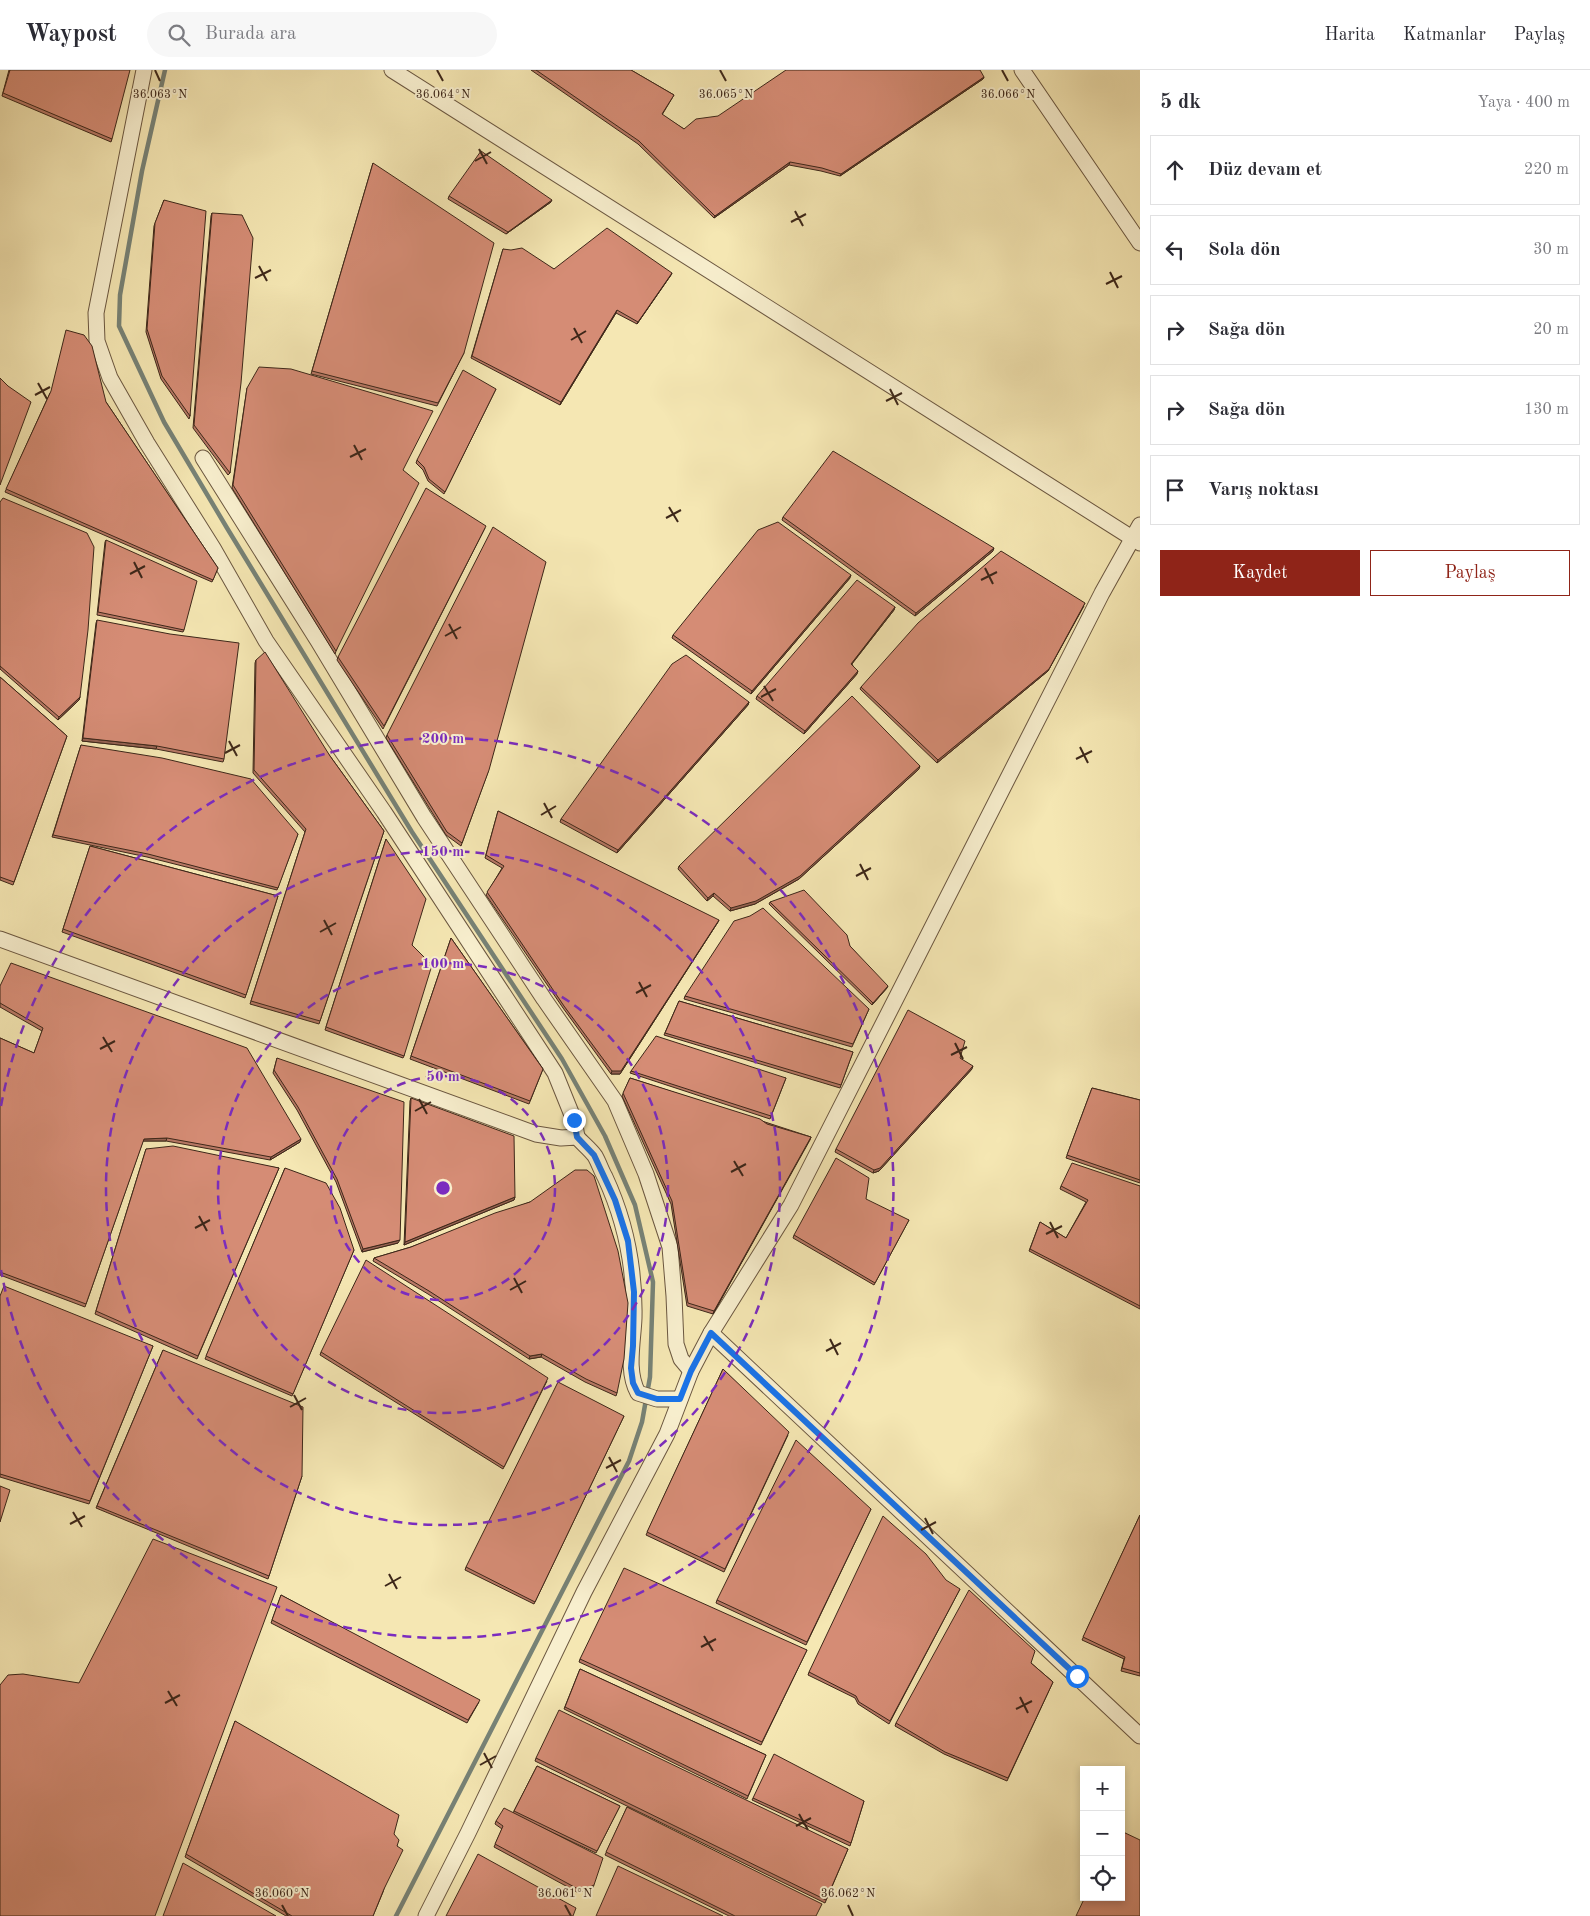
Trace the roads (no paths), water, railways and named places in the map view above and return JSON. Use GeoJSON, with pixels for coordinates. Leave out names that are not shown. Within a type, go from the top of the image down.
{"type":"FeatureCollection","features":[{"type":"Feature","properties":{"kind":"street"},"geometry":{"type":"LineString","coordinates":[[144,70],[96,313],[97,341],[110,378],[147,443],[213,548],[266,641],[384,812],[555,1074],[574,1120],[577,1137],[594,1155],[615,1200],[628,1241],[634,1292],[631,1368],[633,1383],[638,1393],[657,1399],[680,1399]]}},
{"type":"Feature","properties":{"kind":"street"},"geometry":{"type":"LineString","coordinates":[[392,70],[1137,541]]}},
{"type":"Feature","properties":{"kind":"street"},"geometry":{"type":"LineString","coordinates":[[1022,70],[1140,243]]}},
{"type":"Feature","properties":{"kind":"street"},"geometry":{"type":"LineString","coordinates":[[203,458],[318,641],[424,817],[544,999],[615,1101],[646,1174],[670,1246],[676,1344],[681,1359],[691,1371]]}},
{"type":"Feature","properties":{"kind":"street"},"geometry":{"type":"LineString","coordinates":[[426,1916],[584,1592],[667,1434],[691,1371],[711,1333],[791,1205],[1088,620],[1137,541],[1140,525]]}},
{"type":"Feature","properties":{"kind":"street"},"geometry":{"type":"LineString","coordinates":[[0,939],[536,1134],[561,1138],[577,1137]]}},
{"type":"Feature","properties":{"kind":"street"},"geometry":{"type":"LineString","coordinates":[[711,1333],[1140,1736]]}},
{"type":"Feature","properties":{"kind":"waterway"},"geometry":{"type":"LineString","coordinates":[[165,70],[142,171],[120,295],[119,326],[164,422],[227,528],[412,832],[562,1059],[605,1136],[635,1205],[653,1282],[650,1377],[642,1422],[629,1461],[396,1916]]}}]}
